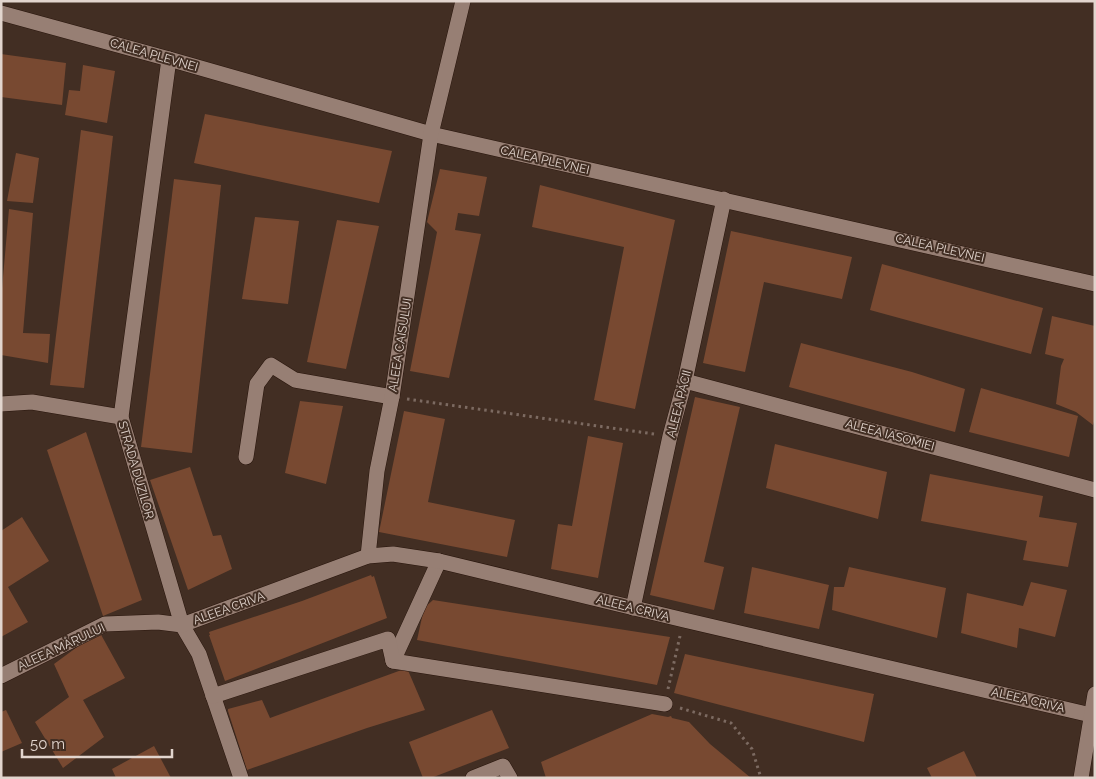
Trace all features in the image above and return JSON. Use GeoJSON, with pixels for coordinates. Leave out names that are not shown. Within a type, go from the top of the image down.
{"type":"FeatureCollection","features":[{"type":"Feature","properties":{"kind":"street","name":"ALEEA CAISULUI"},"geometry":{"type":"LineString","coordinates":[[368,556],[377,471],[392,397],[432,134],[463,1]]}},
{"type":"Feature","properties":{"kind":"street","name":"CALEA PLEVNEI"},"geometry":{"type":"LineString","coordinates":[[1,12],[432,134],[1095,284]]}},
{"type":"Feature","properties":{"kind":"street","name":"STRADA DUZILOR"},"geometry":{"type":"LineString","coordinates":[[169,59],[121,417],[182,625],[199,654],[241,778]]}},
{"type":"Feature","properties":{"kind":"street","name":"ALEEA PĂCII"},"geometry":{"type":"LineString","coordinates":[[633,608],[724,199]]}},
{"type":"Feature","properties":{"kind":"street"},"geometry":{"type":"LineString","coordinates":[[246,457],[257,384],[271,365],[294,380],[392,397]]}},
{"type":"Feature","properties":{"kind":"street","name":"ALEEA IASOMIEI"},"geometry":{"type":"LineString","coordinates":[[685,381],[1095,490]]}},
{"type":"Feature","properties":{"kind":"street"},"geometry":{"type":"LineString","coordinates":[[1,404],[32,402],[121,417]]}},
{"type":"Feature","properties":{"kind":"street","name":"ALEEA CRIVA"},"geometry":{"type":"LineString","coordinates":[[182,625],[368,556],[393,554],[439,560],[633,608],[1091,715]]}},
{"type":"Feature","properties":{"kind":"street"},"geometry":{"type":"LineString","coordinates":[[393,661],[439,560]]}},
{"type":"Feature","properties":{"kind":"street","name":"ALEEA MĂRULUI"},"geometry":{"type":"LineString","coordinates":[[1,676],[105,624],[158,622],[182,625]]}},
{"type":"Feature","properties":{"kind":"street"},"geometry":{"type":"LineString","coordinates":[[213,696],[388,639],[393,661]]}},
{"type":"Feature","properties":{"kind":"street"},"geometry":{"type":"LineString","coordinates":[[393,661],[665,704]]}},
{"type":"Feature","properties":{"kind":"street"},"geometry":{"type":"LineString","coordinates":[[1081,778],[1095,694]]}},
{"type":"Feature","properties":{"kind":"street"},"geometry":{"type":"LineString","coordinates":[[473,778],[503,766],[510,778]]}},
{"type":"Feature","properties":{"kind":"path"},"geometry":{"type":"LineString","coordinates":[[392,397],[670,436]]}},
{"type":"Feature","properties":{"kind":"path"},"geometry":{"type":"LineString","coordinates":[[684,620],[665,704],[731,723],[752,749],[761,778]]}},
{"type":"Feature","properties":{"kind":"building"},"geometry":{"type":"Polygon","coordinates":[[[1,54],[66,63],[62,105],[1,97],[1,54]]]}},
{"type":"Feature","properties":{"kind":"building"},"geometry":{"type":"Polygon","coordinates":[[[83,65],[115,71],[107,123],[65,115],[69,90],[80,91],[83,65]]]}},
{"type":"Feature","properties":{"kind":"building"},"geometry":{"type":"Polygon","coordinates":[[[205,114],[392,151],[379,203],[194,163],[205,114]]]}},
{"type":"Feature","properties":{"kind":"building"},"geometry":{"type":"Polygon","coordinates":[[[81,130],[113,136],[84,388],[50,385],[81,130]]]}},
{"type":"Feature","properties":{"kind":"building"},"geometry":{"type":"Polygon","coordinates":[[[16,153],[39,158],[33,203],[7,201],[16,153]]]}},
{"type":"Feature","properties":{"kind":"building"},"geometry":{"type":"Polygon","coordinates":[[[440,169],[487,177],[479,216],[458,213],[455,230],[481,234],[449,378],[410,371],[437,232],[427,222],[440,169]]]}},
{"type":"Feature","properties":{"kind":"building"},"geometry":{"type":"Polygon","coordinates":[[[174,179],[221,185],[192,453],[141,447],[174,179]]]}},
{"type":"Feature","properties":{"kind":"building"},"geometry":{"type":"Polygon","coordinates":[[[540,185],[675,220],[635,409],[594,400],[624,247],[532,227],[540,185]]]}},
{"type":"Feature","properties":{"kind":"building"},"geometry":{"type":"Polygon","coordinates":[[[9,209],[33,213],[23,333],[50,334],[48,363],[1,355],[1,300],[9,209]]]}},
{"type":"Feature","properties":{"kind":"building"},"geometry":{"type":"Polygon","coordinates":[[[255,217],[299,221],[288,304],[242,299],[255,217]]]}},
{"type":"Feature","properties":{"kind":"building"},"geometry":{"type":"Polygon","coordinates":[[[337,220],[379,226],[346,369],[307,362],[337,220]]]}},
{"type":"Feature","properties":{"kind":"building"},"geometry":{"type":"Polygon","coordinates":[[[731,231],[852,257],[842,299],[764,282],[745,372],[703,363],[731,231]]]}},
{"type":"Feature","properties":{"kind":"building"},"geometry":{"type":"Polygon","coordinates":[[[882,264],[1043,308],[1031,354],[870,310],[882,264]]]}},
{"type":"Feature","properties":{"kind":"building"},"geometry":{"type":"Polygon","coordinates":[[[1052,316],[1095,326],[1095,418],[1093,425],[1076,412],[1056,404],[1061,366],[1064,359],[1045,354],[1052,316]]]}},
{"type":"Feature","properties":{"kind":"building"},"geometry":{"type":"Polygon","coordinates":[[[801,343],[912,372],[965,389],[955,432],[789,387],[801,343]]]}},
{"type":"Feature","properties":{"kind":"building"},"geometry":{"type":"Polygon","coordinates":[[[981,388],[1078,416],[1069,457],[969,432],[981,388]]]}},
{"type":"Feature","properties":{"kind":"building"},"geometry":{"type":"Polygon","coordinates":[[[695,397],[740,407],[704,562],[724,567],[714,610],[650,595],[695,397]]]}},
{"type":"Feature","properties":{"kind":"building"},"geometry":{"type":"Polygon","coordinates":[[[300,401],[343,406],[326,484],[285,473],[300,401]]]}},
{"type":"Feature","properties":{"kind":"building"},"geometry":{"type":"Polygon","coordinates":[[[404,411],[445,419],[428,502],[515,520],[507,557],[379,532],[404,411]]]}},
{"type":"Feature","properties":{"kind":"building"},"geometry":{"type":"Polygon","coordinates":[[[86,432],[142,600],[103,616],[47,450],[86,432]]]}},
{"type":"Feature","properties":{"kind":"building"},"geometry":{"type":"Polygon","coordinates":[[[588,436],[623,443],[598,578],[551,569],[558,524],[572,526],[588,436]]]}},
{"type":"Feature","properties":{"kind":"building"},"geometry":{"type":"Polygon","coordinates":[[[775,444],[887,472],[878,519],[766,488],[775,444]]]}},
{"type":"Feature","properties":{"kind":"building"},"geometry":{"type":"Polygon","coordinates":[[[190,467],[213,536],[221,535],[232,569],[188,590],[150,480],[190,467]]]}},
{"type":"Feature","properties":{"kind":"building"},"geometry":{"type":"Polygon","coordinates":[[[930,474],[1043,496],[1039,517],[1077,523],[1068,567],[1023,560],[1027,541],[921,521],[930,474]]]}},
{"type":"Feature","properties":{"kind":"building"},"geometry":{"type":"Polygon","coordinates":[[[22,517],[49,561],[8,587],[28,622],[1,637],[1,531],[22,517]]]}},
{"type":"Feature","properties":{"kind":"building"},"geometry":{"type":"Polygon","coordinates":[[[752,567],[829,585],[819,629],[744,613],[752,567]]]}},
{"type":"Feature","properties":{"kind":"building"},"geometry":{"type":"Polygon","coordinates":[[[849,567],[946,588],[937,638],[832,610],[834,587],[844,587],[849,567]]]}},
{"type":"Feature","properties":{"kind":"building"},"geometry":{"type":"Polygon","coordinates":[[[371,575],[372,577],[374,576],[387,618],[225,681],[209,632],[302,601],[371,575]]]}},
{"type":"Feature","properties":{"kind":"building"},"geometry":{"type":"Polygon","coordinates":[[[1031,582],[1067,590],[1055,637],[1019,628],[1017,648],[961,633],[967,593],[1023,606],[1031,582]]]}},
{"type":"Feature","properties":{"kind":"building"},"geometry":{"type":"Polygon","coordinates":[[[433,600],[670,637],[657,685],[417,640],[424,608],[433,600]]]}},
{"type":"Feature","properties":{"kind":"building"},"geometry":{"type":"Polygon","coordinates":[[[99,631],[125,678],[83,700],[104,737],[63,768],[35,722],[69,697],[54,664],[99,631]]]}},
{"type":"Feature","properties":{"kind":"building"},"geometry":{"type":"Polygon","coordinates":[[[685,654],[874,694],[864,742],[674,693],[685,654]]]}},
{"type":"Feature","properties":{"kind":"building"},"geometry":{"type":"Polygon","coordinates":[[[407,668],[425,710],[247,770],[228,709],[262,700],[270,718],[407,668]]]}},
{"type":"Feature","properties":{"kind":"building"},"geometry":{"type":"Polygon","coordinates":[[[6,710],[22,743],[1,752],[1,712],[6,710]]]}},
{"type":"Feature","properties":{"kind":"building"},"geometry":{"type":"Polygon","coordinates":[[[492,710],[509,748],[431,778],[423,778],[409,742],[492,710]]]}},
{"type":"Feature","properties":{"kind":"building"},"geometry":{"type":"Polygon","coordinates":[[[652,714],[671,716],[672,718],[689,722],[710,744],[751,778],[546,778],[541,762],[652,714]]]}},
{"type":"Feature","properties":{"kind":"building"},"geometry":{"type":"Polygon","coordinates":[[[154,746],[171,778],[116,778],[112,769],[154,746]]]}},
{"type":"Feature","properties":{"kind":"building"},"geometry":{"type":"Polygon","coordinates":[[[964,751],[977,778],[932,778],[927,768],[964,751]]]}}]}
